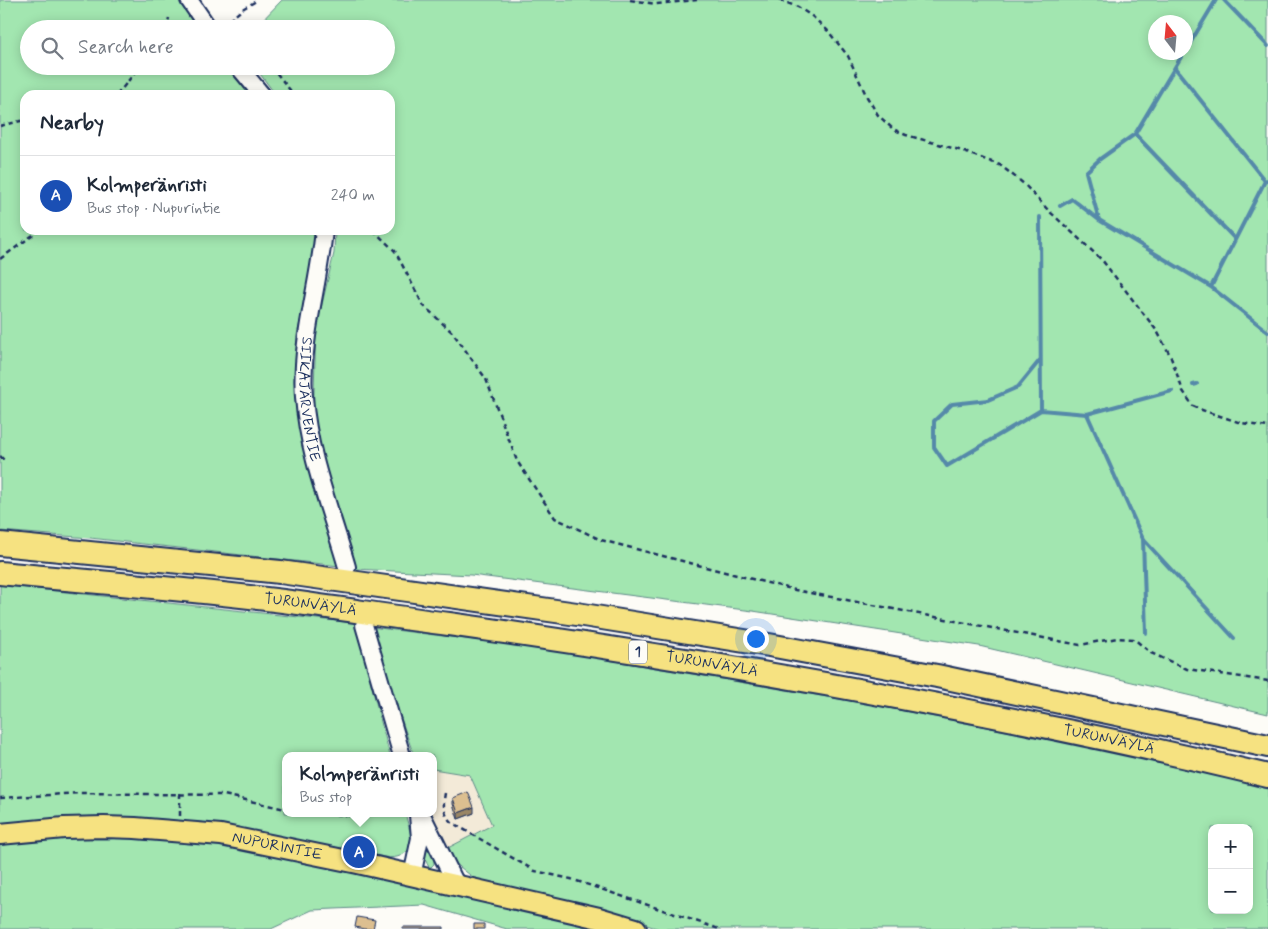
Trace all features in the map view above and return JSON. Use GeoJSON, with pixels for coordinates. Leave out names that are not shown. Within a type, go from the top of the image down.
{"type":"FeatureCollection","features":[{"type":"Feature","properties":{"kind":"highway","name":"TURUNVÄYLÄ"},"geometry":{"type":"LineString","coordinates":[[0,544],[280,572],[586,615],[769,645],[937,676],[1268,746]]}},
{"type":"Feature","properties":{"kind":"highway","name":"TURUNVÄYLÄ"},"geometry":{"type":"LineString","coordinates":[[0,573],[281,601],[605,647],[936,703],[1149,748],[1268,776]]}},
{"type":"Feature","properties":{"kind":"main road","name":"NUPURINTIE"},"geometry":{"type":"LineString","coordinates":[[0,834],[64,828],[104,827],[221,835],[358,862],[599,918],[636,929]]}},
{"type":"Feature","properties":{"kind":"street"},"geometry":{"type":"LineString","coordinates":[[189,0],[202,20]]}},
{"type":"Feature","properties":{"kind":"street"},"geometry":{"type":"LineString","coordinates":[[245,75],[258,90]]}},
{"type":"Feature","properties":{"kind":"street","name":"SIIKAJÄRVENTIE"},"geometry":{"type":"LineString","coordinates":[[323,235],[307,337],[304,364],[304,397],[316,462],[347,567]]}},
{"type":"Feature","properties":{"kind":"street"},"geometry":{"type":"LineString","coordinates":[[364,625],[401,752]]}},
{"type":"Feature","properties":{"kind":"street"},"geometry":{"type":"LineString","coordinates":[[412,876],[420,838],[420,817]]}},
{"type":"Feature","properties":{"kind":"street"},"geometry":{"type":"LineString","coordinates":[[422,817],[457,886]]}},
{"type":"Feature","properties":{"kind":"path"},"geometry":{"type":"LineString","coordinates":[[229,20],[258,0]]}},
{"type":"Feature","properties":{"kind":"path"},"geometry":{"type":"LineString","coordinates":[[630,0],[656,4],[697,0]]}},
{"type":"Feature","properties":{"kind":"path"},"geometry":{"type":"LineString","coordinates":[[778,0],[798,7],[813,16],[828,31],[848,56],[867,97],[878,114],[893,129],[906,135],[956,149],[1000,165],[1024,184],[1061,223],[1102,260],[1157,331],[1170,355],[1183,391],[1193,406],[1241,423],[1268,427]]}},
{"type":"Feature","properties":{"kind":"path"},"geometry":{"type":"LineString","coordinates":[[121,90],[133,75]]}},
{"type":"Feature","properties":{"kind":"path"},"geometry":{"type":"LineString","coordinates":[[278,75],[290,90]]}},
{"type":"Feature","properties":{"kind":"path"},"geometry":{"type":"LineString","coordinates":[[0,126],[20,121]]}},
{"type":"Feature","properties":{"kind":"path"},"geometry":{"type":"LineString","coordinates":[[0,259],[33,235]]}},
{"type":"Feature","properties":{"kind":"path"},"geometry":{"type":"LineString","coordinates":[[378,235],[395,251],[423,305],[453,333],[486,379],[517,461],[555,518],[601,540],[795,590],[1080,645],[1117,638],[1134,639],[1151,653],[1187,669],[1268,681]]}},
{"type":"Feature","properties":{"kind":"path"},"geometry":{"type":"LineString","coordinates":[[0,456],[5,461]]}},
{"type":"Feature","properties":{"kind":"path"},"geometry":{"type":"LineString","coordinates":[[0,798],[80,792],[224,795],[282,808]]}},
{"type":"Feature","properties":{"kind":"path"},"geometry":{"type":"LineString","coordinates":[[445,792],[443,804],[445,814],[451,822],[535,871],[571,879],[719,929]]}},
{"type":"Feature","properties":{"kind":"path"},"geometry":{"type":"LineString","coordinates":[[180,794],[181,832]]}},
{"type":"Feature","properties":{"kind":"shaded area"},"geometry":{"type":"Polygon","coordinates":[[[437,770],[470,775],[492,825],[444,850],[431,817],[437,817],[437,770]]]}},
{"type":"Feature","properties":{"kind":"green space"},"geometry":{"type":"Polygon","coordinates":[[[0,0],[179,0],[193,20],[20,20],[20,75],[237,75],[249,90],[20,90],[20,235],[316,235],[313,263],[297,335],[294,381],[305,454],[340,566],[90,538],[0,531],[0,0]]]}},
{"type":"Feature","properties":{"kind":"green space"},"geometry":{"type":"Polygon","coordinates":[[[282,0],[1268,0],[1268,714],[979,646],[753,611],[471,575],[356,569],[330,490],[313,421],[316,330],[334,253],[335,235],[395,235],[395,90],[272,90],[261,75],[395,75],[395,20],[263,20],[282,0]]]}},
{"type":"Feature","properties":{"kind":"green space"},"geometry":{"type":"Polygon","coordinates":[[[0,585],[355,623],[389,752],[282,752],[282,817],[406,817],[413,843],[401,856],[393,858],[353,849],[321,850],[120,818],[43,819],[0,825],[0,585]]]}},
{"type":"Feature","properties":{"kind":"green space"},"geometry":{"type":"Polygon","coordinates":[[[371,627],[538,648],[863,703],[1109,751],[1268,788],[1268,929],[660,929],[475,879],[455,863],[444,850],[492,825],[470,775],[437,770],[437,752],[413,752],[371,627]]]}},
{"type":"Feature","properties":{"kind":"green space"},"geometry":{"type":"Polygon","coordinates":[[[58,835],[110,839],[135,835],[198,841],[302,861],[604,929],[507,929],[424,905],[312,910],[271,929],[0,929],[0,842],[58,835]]]}},
{"type":"Feature","properties":{"kind":"green space"},"geometry":{"type":"Polygon","coordinates":[[[425,838],[433,857],[434,864],[431,867],[427,864],[425,857],[425,838]]]}},
{"type":"Feature","properties":{"kind":"building"},"geometry":{"type":"Polygon","coordinates":[[[468,792],[474,807],[458,813],[453,798],[468,792]]]}},
{"type":"Feature","properties":{"kind":"building"},"geometry":{"type":"Polygon","coordinates":[[[357,917],[375,920],[373,929],[355,927],[357,917]]]}},
{"type":"Feature","properties":{"kind":"building"},"geometry":{"type":"Polygon","coordinates":[[[474,924],[484,924],[484,929],[474,929],[474,924]]]}},
{"type":"Feature","properties":{"kind":"building"},"geometry":{"type":"Polygon","coordinates":[[[403,927],[444,927],[444,929],[403,929],[403,927]]]}},
{"type":"Feature","properties":{"kind":"waterway"},"geometry":{"type":"LineString","coordinates":[[1193,38],[1216,0]]}},
{"type":"Feature","properties":{"kind":"waterway"},"geometry":{"type":"LineString","coordinates":[[1224,0],[1268,46]]}},
{"type":"Feature","properties":{"kind":"waterway"},"geometry":{"type":"LineString","coordinates":[[1179,60],[1135,134],[1100,159],[1086,172],[1099,220],[1211,287],[1265,181],[1268,180]]}},
{"type":"Feature","properties":{"kind":"waterway"},"geometry":{"type":"LineString","coordinates":[[1175,68],[1265,181]]}},
{"type":"Feature","properties":{"kind":"waterway"},"geometry":{"type":"LineString","coordinates":[[1135,134],[1235,239]]}},
{"type":"Feature","properties":{"kind":"waterway"},"geometry":{"type":"LineString","coordinates":[[1060,206],[1072,199],[1099,220]]}},
{"type":"Feature","properties":{"kind":"waterway"},"geometry":{"type":"LineString","coordinates":[[1040,217],[1041,410],[947,466],[934,447],[934,421],[952,404],[988,400],[1018,387],[1040,360]]}},
{"type":"Feature","properties":{"kind":"waterway"},"geometry":{"type":"LineString","coordinates":[[1211,287],[1268,332]]}},
{"type":"Feature","properties":{"kind":"waterway"},"geometry":{"type":"LineString","coordinates":[[1193,385],[1197,384]]}},
{"type":"Feature","properties":{"kind":"waterway"},"geometry":{"type":"LineString","coordinates":[[1041,410],[1087,414],[1172,391]]}},
{"type":"Feature","properties":{"kind":"waterway"},"geometry":{"type":"LineString","coordinates":[[1087,414],[1143,539],[1146,633]]}},
{"type":"Feature","properties":{"kind":"waterway"},"geometry":{"type":"LineString","coordinates":[[1143,539],[1234,638]]}},
{"type":"Feature","properties":{"kind":"place","name":"Kolmperänristi"},"geometry":{"type":"Point","coordinates":[359,852]}}]}
